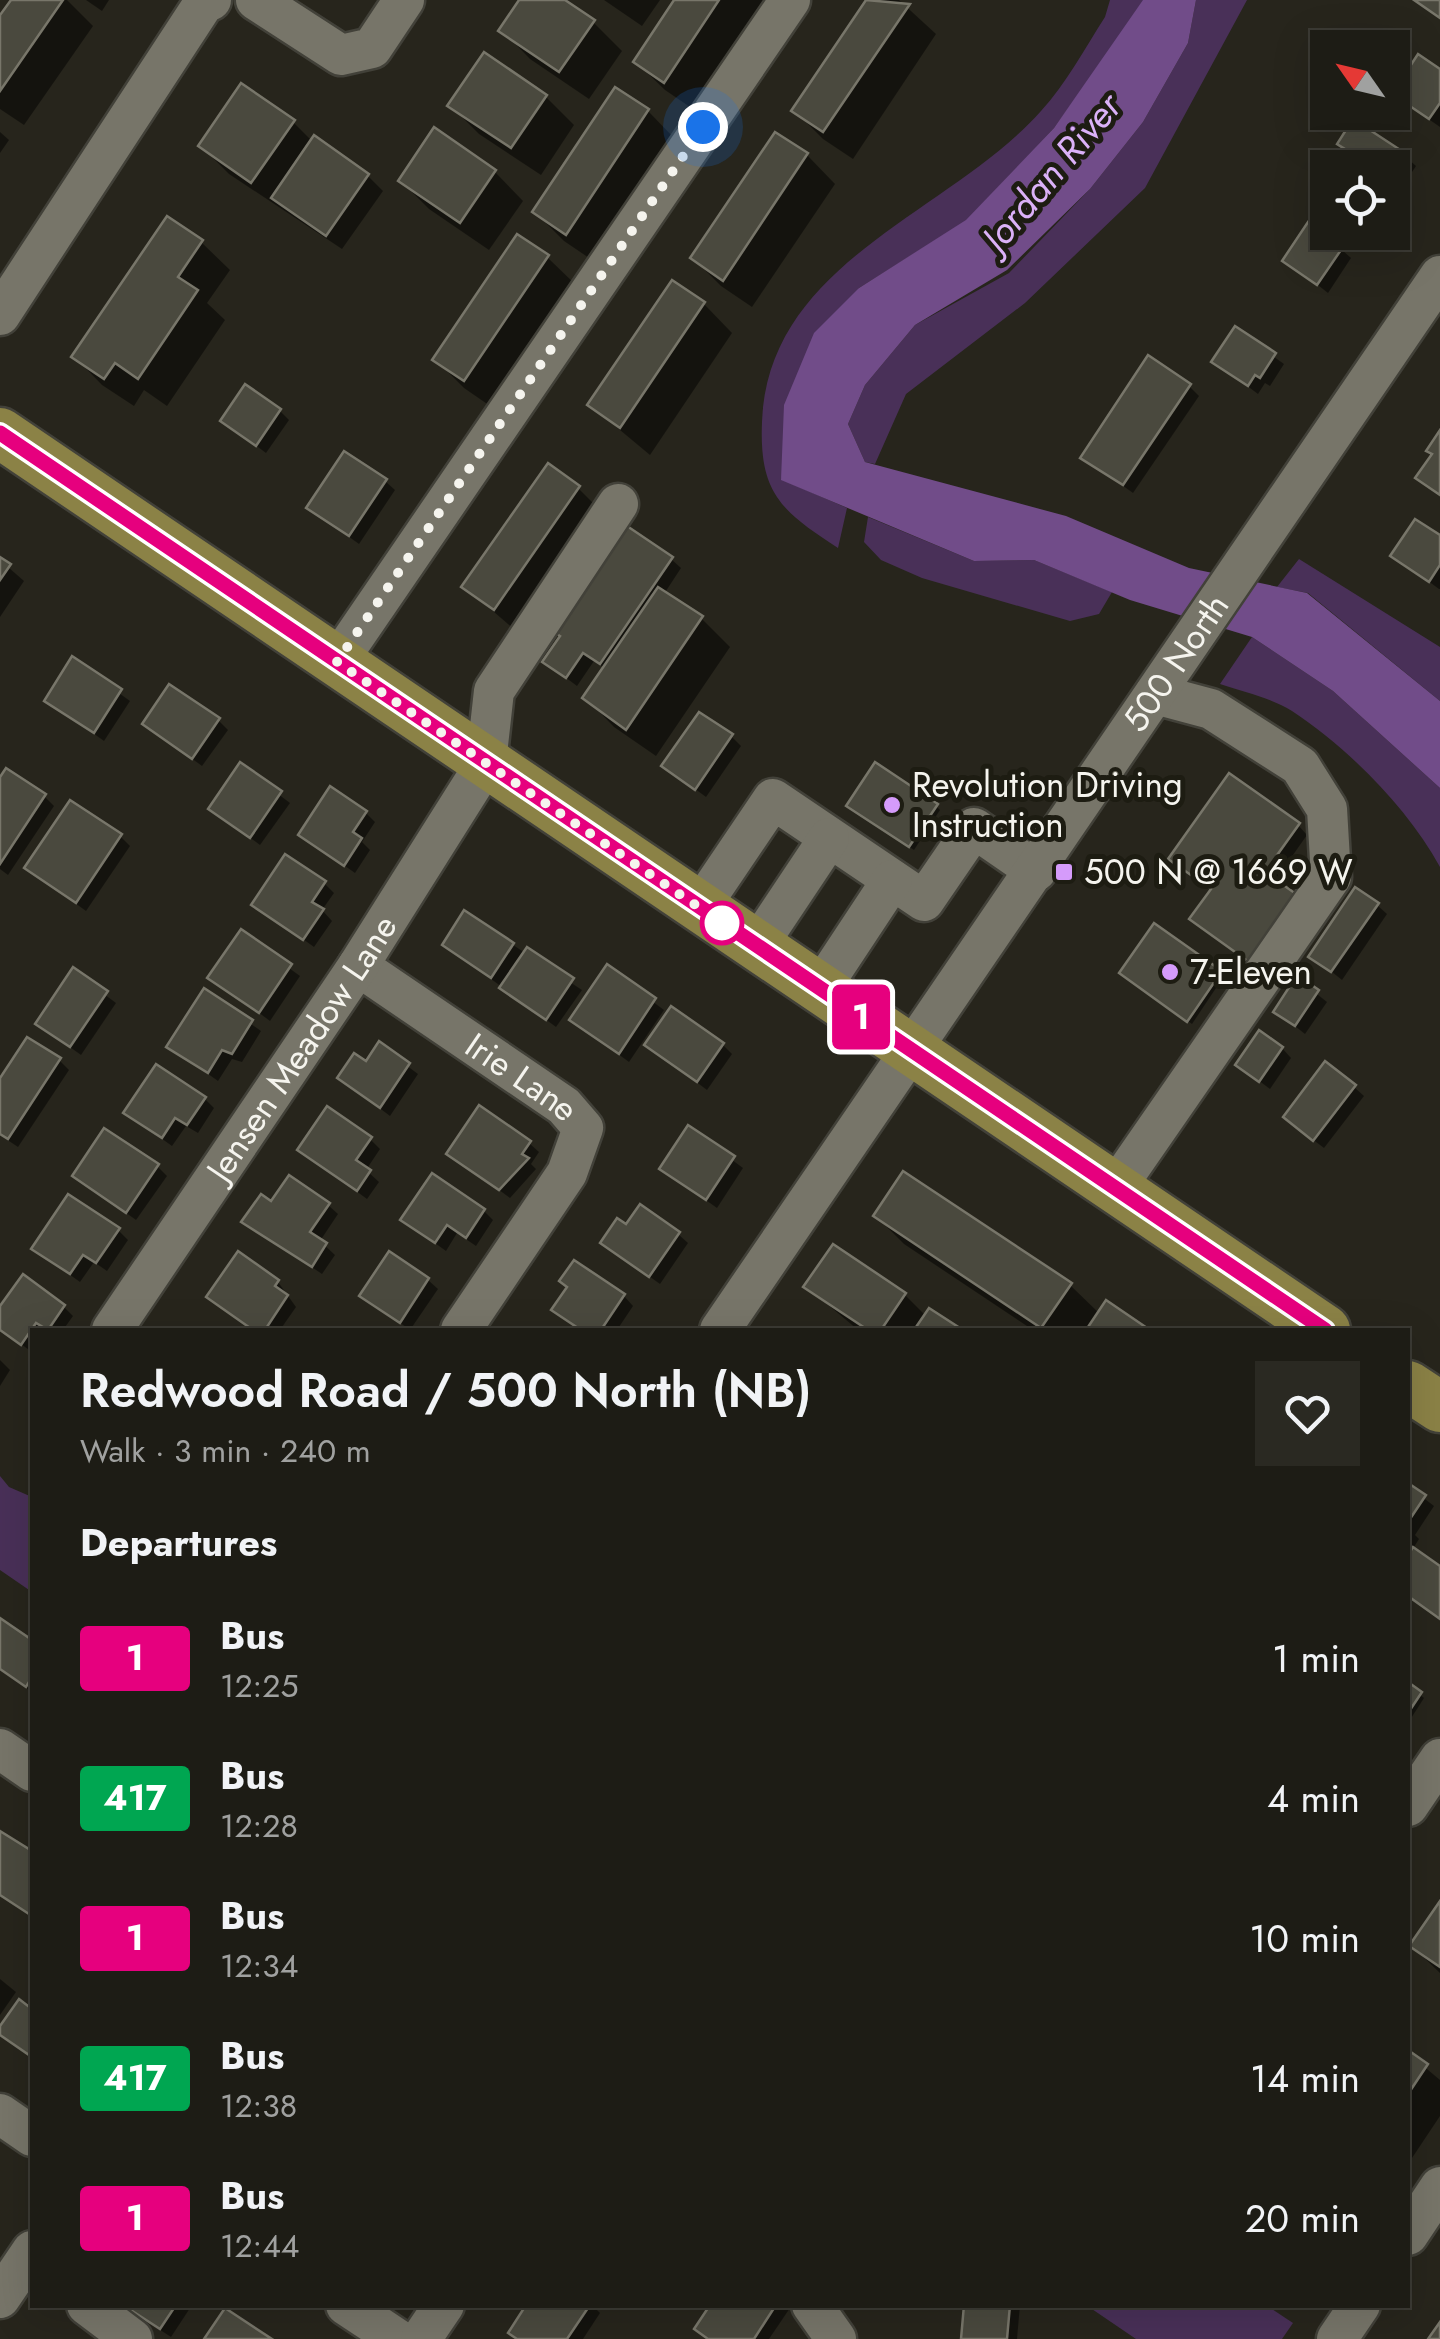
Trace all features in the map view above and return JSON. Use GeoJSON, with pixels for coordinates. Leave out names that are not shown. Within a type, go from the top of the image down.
{"type":"FeatureCollection","features":[{"type":"Feature","properties":{"kind":"main road"},"geometry":{"type":"LineString","coordinates":[[0,433],[1322,1328]]}},
{"type":"Feature","properties":{"kind":"main road"},"geometry":{"type":"LineString","coordinates":[[1410,1387],[1440,1408]]}},
{"type":"Feature","properties":{"kind":"street"},"geometry":{"type":"LineString","coordinates":[[0,315],[204,3],[211,0]]}},
{"type":"Feature","properties":{"kind":"street"},"geometry":{"type":"LineString","coordinates":[[256,0],[341,55],[372,48],[404,0]]}},
{"type":"Feature","properties":{"kind":"street"},"geometry":{"type":"LineString","coordinates":[[337,662],[790,0]]}},
{"type":"Feature","properties":{"kind":"street","name":"500 North"},"geometry":{"type":"LineString","coordinates":[[728,1327],[1440,276]]}},
{"type":"Feature","properties":{"kind":"street"},"geometry":{"type":"LineString","coordinates":[[486,763],[494,691],[618,504]]}},
{"type":"Feature","properties":{"kind":"street"},"geometry":{"type":"LineString","coordinates":[[1115,1189],[1331,877],[1326,810],[1300,766],[1165,680]]}},
{"type":"Feature","properties":{"kind":"street","name":"Jensen Meadow Lane"},"geometry":{"type":"LineString","coordinates":[[113,1328],[358,966],[486,763]]}},
{"type":"Feature","properties":{"kind":"street"},"geometry":{"type":"LineString","coordinates":[[700,907],[773,799],[924,901],[974,828],[1036,871]]}},
{"type":"Feature","properties":{"kind":"street"},"geometry":{"type":"LineString","coordinates":[[757,946],[830,838]]}},
{"type":"Feature","properties":{"kind":"street"},"geometry":{"type":"LineString","coordinates":[[820,989],[892,880]]}},
{"type":"Feature","properties":{"kind":"street","name":"Irie Lane"},"geometry":{"type":"LineString","coordinates":[[358,966],[552,1097],[583,1128],[568,1172],[462,1328]]}},
{"type":"Feature","properties":{"kind":"street"},"geometry":{"type":"LineString","coordinates":[[0,1750],[30,1771]]}},
{"type":"Feature","properties":{"kind":"street"},"geometry":{"type":"LineString","coordinates":[[1410,1803],[1440,1759]]}},
{"type":"Feature","properties":{"kind":"street"},"geometry":{"type":"LineString","coordinates":[[0,2114],[30,2135]]}},
{"type":"Feature","properties":{"kind":"street"},"geometry":{"type":"LineString","coordinates":[[1410,2232],[1440,2187]]}},
{"type":"Feature","properties":{"kind":"street"},"geometry":{"type":"LineString","coordinates":[[0,2298],[30,2258]]}},
{"type":"Feature","properties":{"kind":"street"},"geometry":{"type":"LineString","coordinates":[[91,2308],[132,2339]]}},
{"type":"Feature","properties":{"kind":"street"},"geometry":{"type":"LineString","coordinates":[[350,2308],[397,2339]]}},
{"type":"Feature","properties":{"kind":"street"},"geometry":{"type":"LineString","coordinates":[[422,2339],[442,2308]]}},
{"type":"Feature","properties":{"kind":"street"},"geometry":{"type":"LineString","coordinates":[[814,2308],[836,2339]]}},
{"type":"Feature","properties":{"kind":"street"},"geometry":{"type":"LineString","coordinates":[[1337,2339],[1358,2308]]}},
{"type":"Feature","properties":{"kind":"shaded area"},"geometry":{"type":"Polygon","coordinates":[[[1110,0],[1143,0],[1143,5],[1054,128],[966,221],[859,288],[781,479],[847,508],[838,548],[788,511],[770,483],[765,466],[762,422],[772,367],[795,320],[829,280],[869,245],[1003,147],[1041,111],[1083,53],[1105,17],[1110,0]]]}},
{"type":"Feature","properties":{"kind":"shaded area"},"geometry":{"type":"Polygon","coordinates":[[[1196,0],[1247,0],[1145,188],[1025,303],[906,394],[875,464],[865,462],[848,424],[865,385],[915,325],[1009,273],[1090,189],[1143,122],[1188,43],[1196,0]]]}},
{"type":"Feature","properties":{"kind":"shaded area"},"geometry":{"type":"Polygon","coordinates":[[[868,517],[974,561],[1034,560],[1112,592],[1099,614],[1070,621],[922,578],[881,560],[864,542],[868,517]]]}},
{"type":"Feature","properties":{"kind":"shaded area"},"geometry":{"type":"Polygon","coordinates":[[[1299,559],[1440,647],[1440,701],[1308,593],[1277,587],[1299,559]]]}},
{"type":"Feature","properties":{"kind":"shaded area"},"geometry":{"type":"Polygon","coordinates":[[[1252,637],[1333,691],[1440,788],[1440,867],[1394,801],[1335,743],[1284,706],[1220,684],[1252,637]]]}},
{"type":"Feature","properties":{"kind":"shaded area"},"geometry":{"type":"Polygon","coordinates":[[[0,1476],[9,1487],[30,1496],[30,1591],[0,1570],[0,1476]]]}},
{"type":"Feature","properties":{"kind":"shaded area"},"geometry":{"type":"Polygon","coordinates":[[[1090,2308],[1270,2308],[1293,2323],[1282,2339],[1136,2339],[1090,2308]]]}},
{"type":"Feature","properties":{"kind":"water","name":"Jordan River"},"geometry":{"type":"Polygon","coordinates":[[[1143,0],[1196,0],[1188,43],[1143,122],[1090,189],[1007,270],[915,325],[865,385],[848,424],[865,462],[1066,516],[1189,568],[1307,593],[1440,701],[1440,788],[1333,691],[1252,637],[1130,600],[1034,560],[974,561],[781,480],[784,405],[814,333],[859,288],[966,220],[1054,128],[1143,0]]]}},
{"type":"Feature","properties":{"kind":"building"},"geometry":{"type":"Polygon","coordinates":[[[11,0],[63,0],[0,91],[0,15],[11,0]]]}},
{"type":"Feature","properties":{"kind":"building"},"geometry":{"type":"Polygon","coordinates":[[[519,0],[565,0],[595,20],[559,72],[498,31],[519,0]]]}},
{"type":"Feature","properties":{"kind":"building"},"geometry":{"type":"Polygon","coordinates":[[[674,0],[719,0],[664,83],[633,62],[674,0]]]}},
{"type":"Feature","properties":{"kind":"building"},"geometry":{"type":"Polygon","coordinates":[[[866,0],[910,4],[823,132],[791,111],[866,0]]]}},
{"type":"Feature","properties":{"kind":"building"},"geometry":{"type":"Polygon","coordinates":[[[1414,0],[1440,0],[1440,18],[1414,0]]]}},
{"type":"Feature","properties":{"kind":"building"},"geometry":{"type":"Polygon","coordinates":[[[484,52],[547,95],[511,148],[447,106],[484,52]]]}},
{"type":"Feature","properties":{"kind":"building"},"geometry":{"type":"Polygon","coordinates":[[[1418,54],[1440,69],[1440,103],[1429,119],[1410,106],[1410,66],[1418,54]]]}},
{"type":"Feature","properties":{"kind":"building"},"geometry":{"type":"Polygon","coordinates":[[[241,83],[295,120],[251,183],[198,146],[241,83]]]}},
{"type":"Feature","properties":{"kind":"building"},"geometry":{"type":"Polygon","coordinates":[[[615,87],[649,109],[566,235],[532,212],[615,87]]]}},
{"type":"Feature","properties":{"kind":"building"},"geometry":{"type":"Polygon","coordinates":[[[434,127],[496,170],[460,223],[398,181],[434,127]]]}},
{"type":"Feature","properties":{"kind":"building"},"geometry":{"type":"Polygon","coordinates":[[[1346,130],[1370,130],[1400,150],[1346,150],[1337,144],[1346,130]]]}},
{"type":"Feature","properties":{"kind":"building"},"geometry":{"type":"Polygon","coordinates":[[[775,132],[808,153],[723,281],[690,258],[775,132]]]}},
{"type":"Feature","properties":{"kind":"building"},"geometry":{"type":"Polygon","coordinates":[[[314,135],[369,174],[326,236],[271,198],[314,135]]]}},
{"type":"Feature","properties":{"kind":"building"},"geometry":{"type":"Polygon","coordinates":[[[167,216],[203,240],[178,277],[198,290],[138,379],[115,363],[104,379],[71,357],[167,216]]]}},
{"type":"Feature","properties":{"kind":"building"},"geometry":{"type":"Polygon","coordinates":[[[1308,222],[1310,250],[1341,250],[1317,285],[1282,261],[1308,222]]]}},
{"type":"Feature","properties":{"kind":"building"},"geometry":{"type":"Polygon","coordinates":[[[517,234],[549,255],[464,381],[432,360],[517,234]]]}},
{"type":"Feature","properties":{"kind":"building"},"geometry":{"type":"Polygon","coordinates":[[[672,280],[705,302],[620,428],[587,405],[672,280]]]}},
{"type":"Feature","properties":{"kind":"building"},"geometry":{"type":"Polygon","coordinates":[[[1235,326],[1276,353],[1260,378],[1255,375],[1248,386],[1211,362],[1235,326]]]}},
{"type":"Feature","properties":{"kind":"building"},"geometry":{"type":"Polygon","coordinates":[[[1148,355],[1191,384],[1123,485],[1080,458],[1148,355]]]}},
{"type":"Feature","properties":{"kind":"building"},"geometry":{"type":"Polygon","coordinates":[[[245,384],[281,409],[256,446],[220,421],[245,384]]]}},
{"type":"Feature","properties":{"kind":"building"},"geometry":{"type":"Polygon","coordinates":[[[1440,430],[1440,495],[1415,478],[1432,454],[1426,451],[1440,430]]]}},
{"type":"Feature","properties":{"kind":"building"},"geometry":{"type":"Polygon","coordinates":[[[344,451],[387,479],[349,536],[306,508],[344,451]]]}},
{"type":"Feature","properties":{"kind":"building"},"geometry":{"type":"Polygon","coordinates":[[[548,463],[580,486],[494,610],[461,587],[548,463]]]}},
{"type":"Feature","properties":{"kind":"building"},"geometry":{"type":"Polygon","coordinates":[[[1415,519],[1440,535],[1440,565],[1429,582],[1390,556],[1415,519]]]}},
{"type":"Feature","properties":{"kind":"building"},"geometry":{"type":"Polygon","coordinates":[[[624,524],[673,557],[600,664],[583,653],[566,678],[542,662],[560,636],[552,631],[624,524]]]}},
{"type":"Feature","properties":{"kind":"building"},"geometry":{"type":"Polygon","coordinates":[[[0,557],[11,564],[0,580],[0,557]]]}},
{"type":"Feature","properties":{"kind":"building"},"geometry":{"type":"Polygon","coordinates":[[[658,587],[703,616],[626,730],[582,698],[658,587]]]}},
{"type":"Feature","properties":{"kind":"building"},"geometry":{"type":"Polygon","coordinates":[[[72,656],[122,689],[94,733],[44,701],[72,656]]]}},
{"type":"Feature","properties":{"kind":"building"},"geometry":{"type":"Polygon","coordinates":[[[169,684],[220,718],[192,759],[142,724],[169,684]]]}},
{"type":"Feature","properties":{"kind":"building"},"geometry":{"type":"Polygon","coordinates":[[[699,712],[733,734],[695,790],[661,766],[699,712]]]}},
{"type":"Feature","properties":{"kind":"building"},"geometry":{"type":"Polygon","coordinates":[[[240,762],[282,791],[250,838],[208,809],[240,762]]]}},
{"type":"Feature","properties":{"kind":"building","name":"Revolution Driving Instruction"},"geometry":{"type":"Polygon","coordinates":[[[875,762],[938,804],[909,847],[846,806],[875,762]]]}},
{"type":"Feature","properties":{"kind":"building"},"geometry":{"type":"Polygon","coordinates":[[[6,768],[46,794],[0,864],[0,777],[6,768]]]}},
{"type":"Feature","properties":{"kind":"building"},"geometry":{"type":"Polygon","coordinates":[[[1229,773],[1300,823],[1265,872],[1296,894],[1249,962],[1189,919],[1211,889],[1168,859],[1229,773]]]}},
{"type":"Feature","properties":{"kind":"building"},"geometry":{"type":"Polygon","coordinates":[[[330,786],[367,811],[353,832],[362,838],[344,866],[298,835],[330,786]]]}},
{"type":"Feature","properties":{"kind":"building"},"geometry":{"type":"Polygon","coordinates":[[[70,800],[122,834],[76,903],[24,868],[70,800]]]}},
{"type":"Feature","properties":{"kind":"building"},"geometry":{"type":"Polygon","coordinates":[[[285,854],[326,881],[312,902],[324,909],[303,940],[251,905],[285,854]]]}},
{"type":"Feature","properties":{"kind":"building"},"geometry":{"type":"Polygon","coordinates":[[[1355,887],[1379,903],[1331,972],[1308,957],[1355,887]]]}},
{"type":"Feature","properties":{"kind":"building"},"geometry":{"type":"Polygon","coordinates":[[[464,910],[514,943],[491,978],[442,945],[464,910]]]}},
{"type":"Feature","properties":{"kind":"building","name":"7-Eleven"},"geometry":{"type":"Polygon","coordinates":[[[1154,923],[1222,971],[1187,1022],[1119,973],[1154,923]]]}},
{"type":"Feature","properties":{"kind":"building"},"geometry":{"type":"Polygon","coordinates":[[[241,929],[292,964],[259,1013],[207,978],[241,929]]]}},
{"type":"Feature","properties":{"kind":"building"},"geometry":{"type":"Polygon","coordinates":[[[527,947],[574,978],[546,1020],[499,988],[527,947]]]}},
{"type":"Feature","properties":{"kind":"building"},"geometry":{"type":"Polygon","coordinates":[[[607,964],[656,998],[619,1054],[569,1020],[607,964]]]}},
{"type":"Feature","properties":{"kind":"building"},"geometry":{"type":"Polygon","coordinates":[[[73,967],[108,991],[70,1047],[35,1024],[73,967]]]}},
{"type":"Feature","properties":{"kind":"building"},"geometry":{"type":"Polygon","coordinates":[[[1297,975],[1319,990],[1295,1026],[1273,1012],[1297,975]]]}},
{"type":"Feature","properties":{"kind":"building"},"geometry":{"type":"Polygon","coordinates":[[[204,988],[253,1020],[232,1054],[222,1050],[208,1073],[166,1047],[204,988]]]}},
{"type":"Feature","properties":{"kind":"building"},"geometry":{"type":"Polygon","coordinates":[[[671,1006],[724,1043],[697,1082],[644,1045],[671,1006]]]}},
{"type":"Feature","properties":{"kind":"building"},"geometry":{"type":"Polygon","coordinates":[[[1259,1030],[1283,1047],[1259,1082],[1235,1065],[1259,1030]]]}},
{"type":"Feature","properties":{"kind":"building"},"geometry":{"type":"Polygon","coordinates":[[[27,1037],[61,1058],[8,1139],[0,1134],[0,1078],[27,1037]]]}},
{"type":"Feature","properties":{"kind":"building"},"geometry":{"type":"Polygon","coordinates":[[[379,1041],[410,1063],[380,1108],[337,1078],[354,1053],[366,1061],[379,1041]]]}},
{"type":"Feature","properties":{"kind":"building"},"geometry":{"type":"Polygon","coordinates":[[[1325,1061],[1356,1085],[1313,1141],[1283,1117],[1325,1061]]]}},
{"type":"Feature","properties":{"kind":"building"},"geometry":{"type":"Polygon","coordinates":[[[156,1064],[206,1097],[187,1125],[175,1118],[162,1138],[123,1113],[156,1064]]]}},
{"type":"Feature","properties":{"kind":"building"},"geometry":{"type":"Polygon","coordinates":[[[479,1105],[531,1141],[522,1154],[529,1158],[499,1190],[446,1154],[479,1105]]]}},
{"type":"Feature","properties":{"kind":"building"},"geometry":{"type":"Polygon","coordinates":[[[327,1106],[372,1137],[356,1160],[371,1170],[357,1191],[297,1150],[327,1106]]]}},
{"type":"Feature","properties":{"kind":"building"},"geometry":{"type":"Polygon","coordinates":[[[688,1125],[735,1156],[706,1200],[659,1169],[688,1125]]]}},
{"type":"Feature","properties":{"kind":"building"},"geometry":{"type":"Polygon","coordinates":[[[104,1128],[159,1164],[126,1213],[72,1176],[104,1128]]]}},
{"type":"Feature","properties":{"kind":"building"},"geometry":{"type":"Polygon","coordinates":[[[903,1171],[1072,1283],[1041,1328],[873,1216],[903,1171]]]}},
{"type":"Feature","properties":{"kind":"building"},"geometry":{"type":"Polygon","coordinates":[[[432,1173],[485,1209],[466,1238],[447,1225],[435,1243],[400,1220],[432,1173]]]}},
{"type":"Feature","properties":{"kind":"building"},"geometry":{"type":"Polygon","coordinates":[[[289,1175],[330,1203],[310,1232],[327,1243],[312,1267],[241,1222],[261,1194],[271,1201],[289,1175]]]}},
{"type":"Feature","properties":{"kind":"building"},"geometry":{"type":"Polygon","coordinates":[[[68,1194],[120,1228],[96,1263],[83,1255],[70,1274],[31,1249],[68,1194]]]}},
{"type":"Feature","properties":{"kind":"building"},"geometry":{"type":"Polygon","coordinates":[[[640,1204],[680,1232],[649,1277],[600,1243],[617,1218],[626,1224],[640,1204]]]}},
{"type":"Feature","properties":{"kind":"building"},"geometry":{"type":"Polygon","coordinates":[[[833,1244],[906,1293],[882,1328],[865,1328],[803,1287],[833,1244]]]}},
{"type":"Feature","properties":{"kind":"building"},"geometry":{"type":"Polygon","coordinates":[[[238,1251],[279,1280],[275,1286],[288,1295],[266,1328],[250,1328],[206,1297],[238,1251]]]}},
{"type":"Feature","properties":{"kind":"building"},"geometry":{"type":"Polygon","coordinates":[[[389,1251],[429,1278],[400,1323],[359,1296],[389,1251]]]}},
{"type":"Feature","properties":{"kind":"building"},"geometry":{"type":"Polygon","coordinates":[[[574,1260],[625,1294],[602,1328],[578,1328],[551,1310],[567,1287],[559,1281],[574,1260]]]}},
{"type":"Feature","properties":{"kind":"building"},"geometry":{"type":"Polygon","coordinates":[[[23,1274],[65,1305],[49,1328],[36,1323],[30,1328],[21,1345],[0,1330],[0,1306],[23,1274]]]}},
{"type":"Feature","properties":{"kind":"building"},"geometry":{"type":"Polygon","coordinates":[[[1106,1300],[1147,1328],[1087,1328],[1106,1300]]]}},
{"type":"Feature","properties":{"kind":"building"},"geometry":{"type":"Polygon","coordinates":[[[929,1308],[960,1328],[915,1328],[929,1308]]]}},
{"type":"Feature","properties":{"kind":"building"},"geometry":{"type":"Polygon","coordinates":[[[1410,1484],[1426,1495],[1410,1519],[1410,1484]]]}},
{"type":"Feature","properties":{"kind":"building"},"geometry":{"type":"Polygon","coordinates":[[[1413,1547],[1440,1566],[1440,1619],[1410,1597],[1413,1547]]]}},
{"type":"Feature","properties":{"kind":"building"},"geometry":{"type":"Polygon","coordinates":[[[0,1618],[30,1639],[30,1680],[26,1687],[0,1669],[0,1618]]]}},
{"type":"Feature","properties":{"kind":"building"},"geometry":{"type":"Polygon","coordinates":[[[1410,1683],[1422,1692],[1410,1710],[1410,1683]]]}},
{"type":"Feature","properties":{"kind":"building"},"geometry":{"type":"Polygon","coordinates":[[[0,1831],[30,1850],[30,1915],[0,1895],[0,1831]]]}},
{"type":"Feature","properties":{"kind":"building"},"geometry":{"type":"Polygon","coordinates":[[[1440,1901],[1440,1967],[1410,1945],[1440,1901]]]}},
{"type":"Feature","properties":{"kind":"building"},"geometry":{"type":"Polygon","coordinates":[[[19,1999],[30,2007],[30,2056],[0,2035],[0,2026],[19,1999]]]}},
{"type":"Feature","properties":{"kind":"building"},"geometry":{"type":"Polygon","coordinates":[[[1410,2051],[1428,2064],[1410,2091],[1410,2051]]]}},
{"type":"Feature","properties":{"kind":"building"},"geometry":{"type":"Polygon","coordinates":[[[128,2308],[174,2308],[160,2329],[128,2308]]]}},
{"type":"Feature","properties":{"kind":"building"},"geometry":{"type":"Polygon","coordinates":[[[225,2308],[272,2339],[204,2339],[225,2308]]]}},
{"type":"Feature","properties":{"kind":"building"},"geometry":{"type":"Polygon","coordinates":[[[524,2308],[588,2308],[567,2339],[517,2339],[508,2333],[524,2308]]]}},
{"type":"Feature","properties":{"kind":"building"},"geometry":{"type":"Polygon","coordinates":[[[708,2308],[774,2308],[754,2339],[708,2339],[694,2329],[708,2308]]]}},
{"type":"Feature","properties":{"kind":"building"},"geometry":{"type":"Polygon","coordinates":[[[964,2308],[1010,2308],[1007,2339],[961,2339],[964,2308]]]}},
{"type":"Feature","properties":{"kind":"building"},"geometry":{"type":"Polygon","coordinates":[[[1440,2322],[1440,2339],[1428,2339],[1440,2322]]]}},
{"type":"Feature","properties":{"kind":"bus line","name":"1"},"geometry":{"type":"LineString","coordinates":[[0,433],[1322,1328]]}},
{"type":"Feature","properties":{"kind":"place","name":"Revolution Driving Instruction"},"geometry":{"type":"Point","coordinates":[892,805]}},
{"type":"Feature","properties":{"kind":"place","name":"500 N @ 1669 W"},"geometry":{"type":"Point","coordinates":[1064,872]}},
{"type":"Feature","properties":{"kind":"place","name":"7-Eleven"},"geometry":{"type":"Point","coordinates":[1170,972]}},
{"type":"Feature","properties":{"kind":"route"},"geometry":{"type":"LineString","coordinates":[[703,127],[337,662],[722,923]]}}]}
